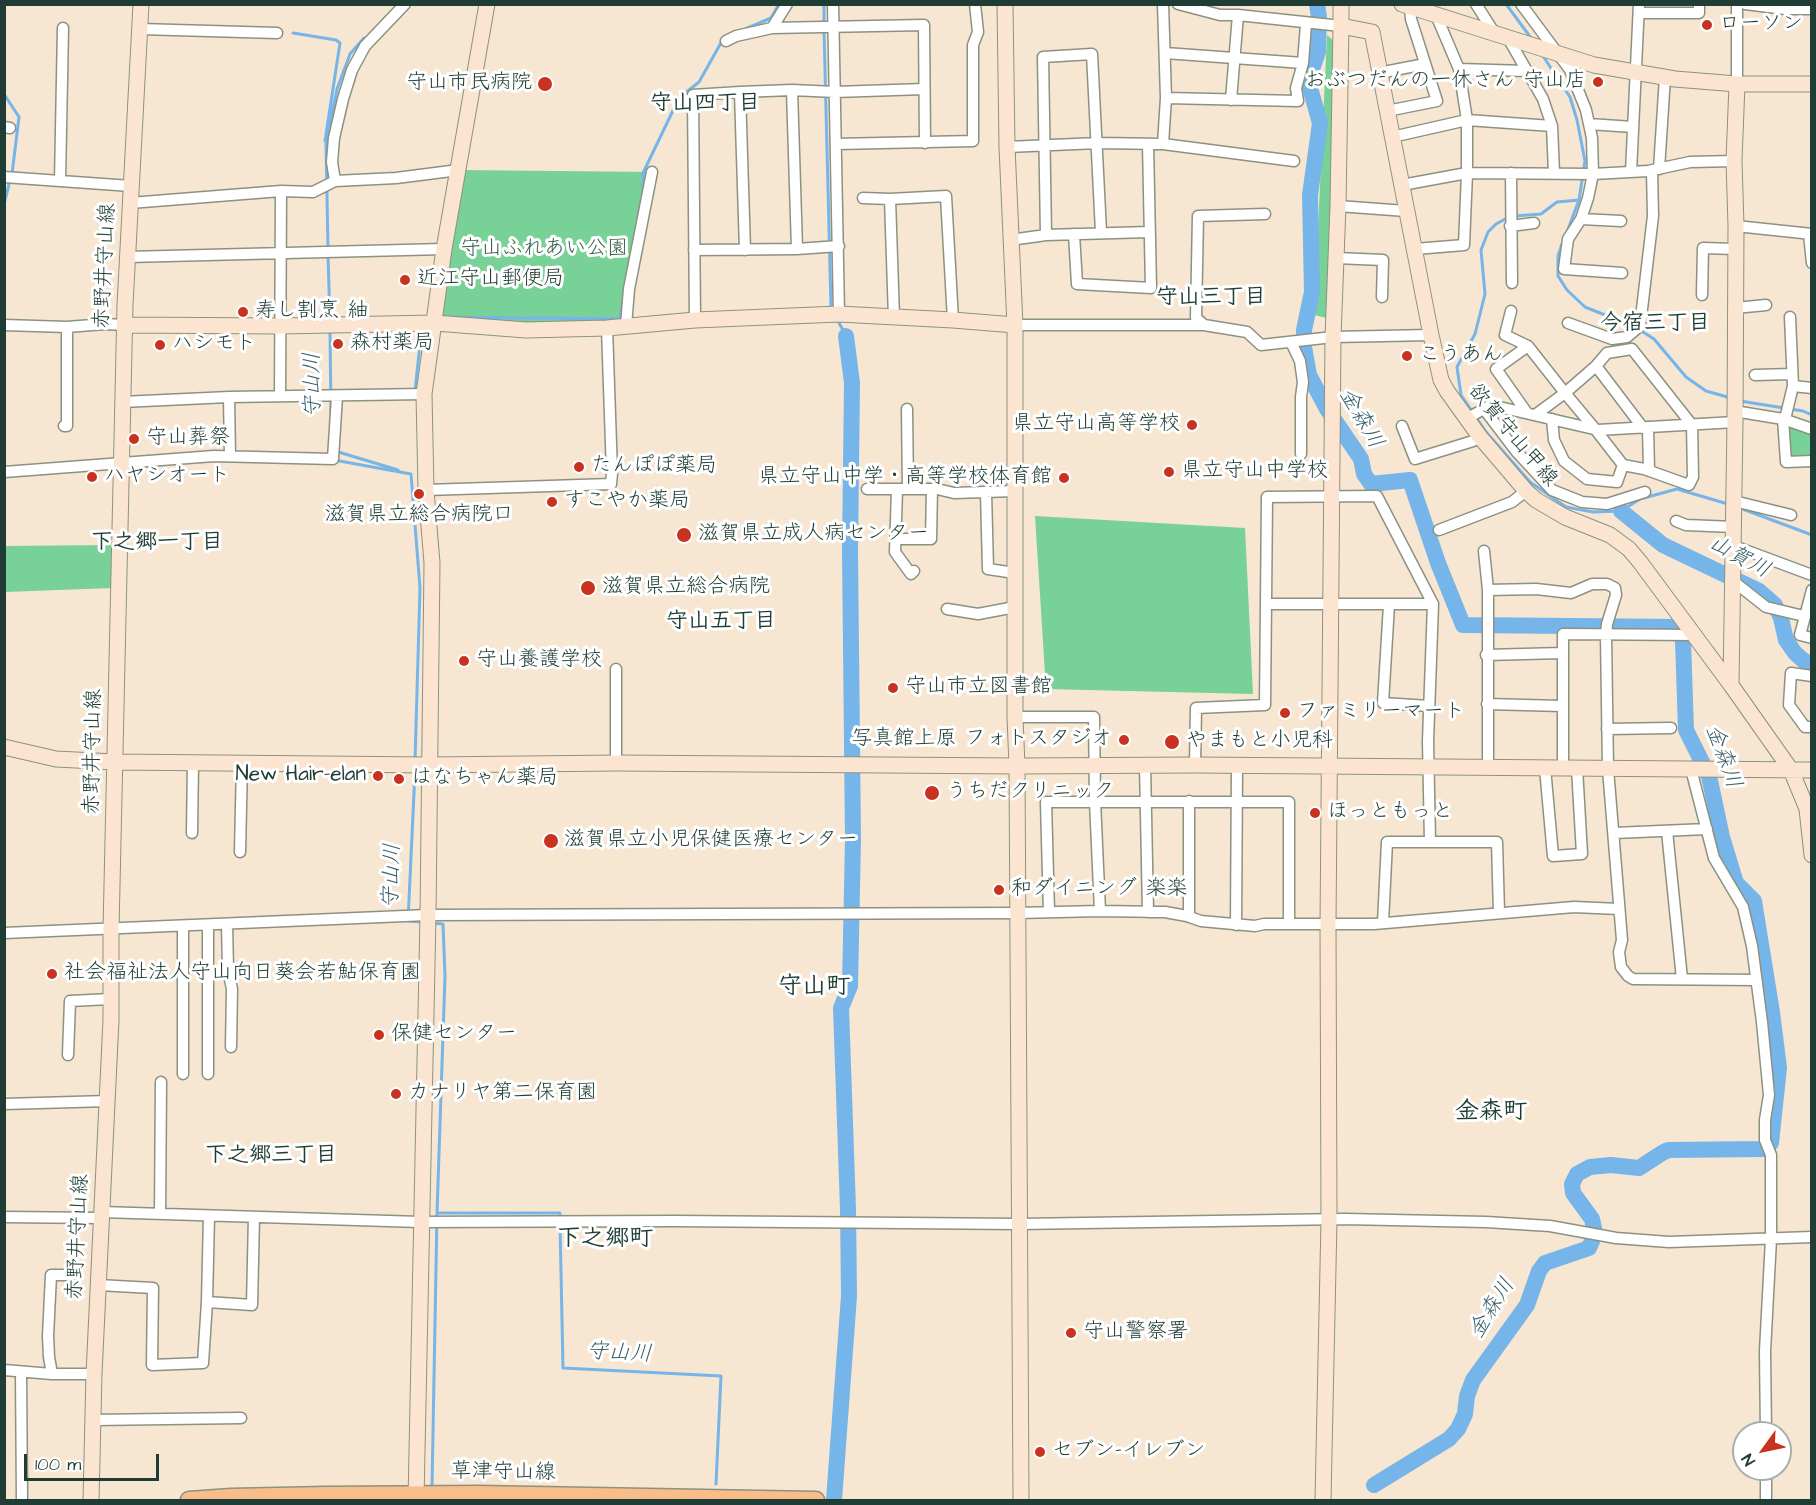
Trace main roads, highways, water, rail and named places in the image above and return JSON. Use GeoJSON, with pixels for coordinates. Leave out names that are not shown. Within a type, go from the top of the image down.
{"type":"FeatureCollection","features":[{"type":"Feature","properties":{"kind":"main road","name":"草津守山線"},"geometry":{"type":"LineString","coordinates":[[189,1500],[242,1497],[416,1498],[478,1494],[816,1500]]}},
{"type":"Feature","properties":{"kind":"waterway","name":"守山川"},"geometry":{"type":"LineString","coordinates":[[743,30],[771,18],[779,4]]}},
{"type":"Feature","properties":{"kind":"waterway"},"geometry":{"type":"LineString","coordinates":[[824,4],[824,24]]}},
{"type":"Feature","properties":{"kind":"waterway","name":"金森川"},"geometry":{"type":"LineString","coordinates":[[1317,4],[1318,52],[1308,81],[1320,123],[1310,195],[1312,292],[1304,330],[1304,347],[1309,375],[1327,409],[1361,459],[1364,474],[1371,484],[1410,480],[1438,563],[1463,625],[1679,627],[1683,641],[1686,730],[1709,776],[1722,837],[1736,883],[1754,901],[1779,1068],[1771,1143],[1763,1149],[1668,1150],[1639,1168],[1611,1165],[1590,1167],[1577,1174],[1572,1184],[1573,1193],[1592,1219],[1594,1228],[1589,1248],[1545,1263],[1539,1271],[1527,1305],[1473,1380],[1467,1396],[1465,1414],[1458,1429],[1449,1439],[1374,1485]]}},
{"type":"Feature","properties":{"kind":"waterway"},"geometry":{"type":"LineString","coordinates":[[1506,4],[1531,38]]}},
{"type":"Feature","properties":{"kind":"waterway"},"geometry":{"type":"LineString","coordinates":[[824,30],[831,308]]}},
{"type":"Feature","properties":{"kind":"waterway"},"geometry":{"type":"LineString","coordinates":[[293,33],[336,40],[340,43],[325,141]]}},
{"type":"Feature","properties":{"kind":"waterway","name":"守山川"},"geometry":{"type":"LineString","coordinates":[[328,249],[326,144],[337,89],[350,54],[364,38]]}},
{"type":"Feature","properties":{"kind":"waterway","name":"守山川"},"geometry":{"type":"LineString","coordinates":[[643,194],[643,173],[679,98],[699,82],[722,41]]}},
{"type":"Feature","properties":{"kind":"waterway"},"geometry":{"type":"LineString","coordinates":[[1543,56],[1570,97],[1585,161],[1579,200],[1567,232]]}},
{"type":"Feature","properties":{"kind":"waterway"},"geometry":{"type":"LineString","coordinates":[[4,94],[19,117],[12,174]]}},
{"type":"Feature","properties":{"kind":"waterway"},"geometry":{"type":"LineString","coordinates":[[4,205],[10,180]]}},
{"type":"Feature","properties":{"kind":"waterway"},"geometry":{"type":"LineString","coordinates":[[1515,216],[1541,214],[1557,202],[1579,200]]}},
{"type":"Feature","properties":{"kind":"waterway"},"geometry":{"type":"LineString","coordinates":[[1509,217],[1496,224],[1488,232],[1481,250],[1485,294],[1475,334],[1457,367],[1461,395],[1486,432],[1530,482],[1566,507],[1593,512],[1621,511],[1640,499],[1677,489],[1728,504]]}},
{"type":"Feature","properties":{"kind":"waterway"},"geometry":{"type":"LineString","coordinates":[[1562,244],[1558,256],[1558,276],[1567,290],[1585,307],[1635,327]]}},
{"type":"Feature","properties":{"kind":"waterway","name":"守山川"},"geometry":{"type":"LineString","coordinates":[[328,256],[330,321]]}},
{"type":"Feature","properties":{"kind":"waterway","name":"守山川"},"geometry":{"type":"LineString","coordinates":[[450,317],[620,319],[623,301]]}},
{"type":"Feature","properties":{"kind":"waterway"},"geometry":{"type":"LineString","coordinates":[[837,319],[846,336]]}},
{"type":"Feature","properties":{"kind":"waterway"},"geometry":{"type":"LineString","coordinates":[[1640,330],[1654,339],[1686,377],[1706,391],[1731,398]]}},
{"type":"Feature","properties":{"kind":"waterway","name":"守山川"},"geometry":{"type":"LineString","coordinates":[[330,331],[331,414]]}},
{"type":"Feature","properties":{"kind":"waterway","name":"守山川"},"geometry":{"type":"LineString","coordinates":[[415,391],[421,335]]}},
{"type":"Feature","properties":{"kind":"waterway"},"geometry":{"type":"LineString","coordinates":[[834,1500],[849,1296],[841,1008],[850,986],[853,839],[850,551],[852,383],[846,336]]}},
{"type":"Feature","properties":{"kind":"waterway"},"geometry":{"type":"LineString","coordinates":[[1740,401],[1784,408]]}},
{"type":"Feature","properties":{"kind":"waterway"},"geometry":{"type":"LineString","coordinates":[[1790,409],[1812,415]]}},
{"type":"Feature","properties":{"kind":"waterway"},"geometry":{"type":"LineString","coordinates":[[335,451],[398,470]]}},
{"type":"Feature","properties":{"kind":"waterway","name":"守山川"},"geometry":{"type":"LineString","coordinates":[[334,460],[411,474],[420,588],[415,761]]}},
{"type":"Feature","properties":{"kind":"waterway"},"geometry":{"type":"LineString","coordinates":[[1740,508],[1812,535]]}},
{"type":"Feature","properties":{"kind":"waterway","name":"山賀川"},"geometry":{"type":"LineString","coordinates":[[1621,511],[1663,545],[1759,591],[1775,605],[1781,618],[1786,640],[1795,653],[1804,661],[1812,664]]}},
{"type":"Feature","properties":{"kind":"waterway","name":"守山川"},"geometry":{"type":"LineString","coordinates":[[415,771],[408,921],[422,922]]}},
{"type":"Feature","properties":{"kind":"waterway","name":"守山川"},"geometry":{"type":"LineString","coordinates":[[431,923],[443,924],[445,976],[437,1213],[432,1487]]}},
{"type":"Feature","properties":{"kind":"waterway","name":"守山川"},"geometry":{"type":"LineString","coordinates":[[437,1213],[560,1213],[560,1217]]}},
{"type":"Feature","properties":{"kind":"waterway","name":"守山川"},"geometry":{"type":"LineString","coordinates":[[560,1224],[563,1368],[721,1376],[716,1484]]}},
{"type":"Feature","properties":{"kind":"place","name":"ローソン"},"geometry":{"type":"Point","coordinates":[1707,25]}},
{"type":"Feature","properties":{"kind":"place","name":"おぶつだんの一休さん 守山店"},"geometry":{"type":"Point","coordinates":[1598,82]}},
{"type":"Feature","properties":{"kind":"place","name":"守山市民病院"},"geometry":{"type":"Point","coordinates":[545,84]}},
{"type":"Feature","properties":{"kind":"place","name":"近江守山郵便局"},"geometry":{"type":"Point","coordinates":[405,280]}},
{"type":"Feature","properties":{"kind":"place","name":"寿し割烹 紬"},"geometry":{"type":"Point","coordinates":[243,312]}},
{"type":"Feature","properties":{"kind":"place","name":"森村薬局"},"geometry":{"type":"Point","coordinates":[338,344]}},
{"type":"Feature","properties":{"kind":"place","name":"ハシモト"},"geometry":{"type":"Point","coordinates":[160,345]}},
{"type":"Feature","properties":{"kind":"place","name":"こうあん"},"geometry":{"type":"Point","coordinates":[1407,356]}},
{"type":"Feature","properties":{"kind":"place","name":"県立守山高等学校"},"geometry":{"type":"Point","coordinates":[1192,425]}},
{"type":"Feature","properties":{"kind":"place","name":"守山葬祭"},"geometry":{"type":"Point","coordinates":[134,439]}},
{"type":"Feature","properties":{"kind":"place","name":"たんぽぽ薬局"},"geometry":{"type":"Point","coordinates":[579,467]}},
{"type":"Feature","properties":{"kind":"place","name":"県立守山中学校"},"geometry":{"type":"Point","coordinates":[1169,472]}},
{"type":"Feature","properties":{"kind":"place","name":"ハヤシオート"},"geometry":{"type":"Point","coordinates":[92,477]}},
{"type":"Feature","properties":{"kind":"place","name":"県立守山中学・高等学校体育館"},"geometry":{"type":"Point","coordinates":[1064,478]}},
{"type":"Feature","properties":{"kind":"place","name":"滋賀県立総合病院口"},"geometry":{"type":"Point","coordinates":[419,494]}},
{"type":"Feature","properties":{"kind":"place","name":"すこやか薬局"},"geometry":{"type":"Point","coordinates":[552,502]}},
{"type":"Feature","properties":{"kind":"place","name":"滋賀県立成人病センター"},"geometry":{"type":"Point","coordinates":[684,535]}},
{"type":"Feature","properties":{"kind":"place","name":"滋賀県立総合病院"},"geometry":{"type":"Point","coordinates":[588,588]}},
{"type":"Feature","properties":{"kind":"place","name":"守山養護学校"},"geometry":{"type":"Point","coordinates":[464,661]}},
{"type":"Feature","properties":{"kind":"place","name":"守山市立図書館"},"geometry":{"type":"Point","coordinates":[893,688]}},
{"type":"Feature","properties":{"kind":"place","name":"ファミリーマート"},"geometry":{"type":"Point","coordinates":[1285,713]}},
{"type":"Feature","properties":{"kind":"place","name":"写真館上原 フォトスタジオ"},"geometry":{"type":"Point","coordinates":[1124,740]}},
{"type":"Feature","properties":{"kind":"place","name":"やまもと小児科"},"geometry":{"type":"Point","coordinates":[1172,742]}},
{"type":"Feature","properties":{"kind":"place","name":"New Hair-elan"},"geometry":{"type":"Point","coordinates":[378,776]}},
{"type":"Feature","properties":{"kind":"place","name":"はなちゃん薬局"},"geometry":{"type":"Point","coordinates":[399,779]}},
{"type":"Feature","properties":{"kind":"place","name":"うちだクリニック"},"geometry":{"type":"Point","coordinates":[932,793]}},
{"type":"Feature","properties":{"kind":"place","name":"ほっともっと"},"geometry":{"type":"Point","coordinates":[1315,813]}},
{"type":"Feature","properties":{"kind":"place","name":"滋賀県立小児保健医療センター"},"geometry":{"type":"Point","coordinates":[551,841]}},
{"type":"Feature","properties":{"kind":"place","name":"和ダイニング 楽楽"},"geometry":{"type":"Point","coordinates":[999,890]}},
{"type":"Feature","properties":{"kind":"place","name":"社会福祉法人守山向日葵会若鮎保育園"},"geometry":{"type":"Point","coordinates":[52,974]}},
{"type":"Feature","properties":{"kind":"place","name":"保健センター"},"geometry":{"type":"Point","coordinates":[379,1035]}},
{"type":"Feature","properties":{"kind":"place","name":"カナリヤ第二保育園"},"geometry":{"type":"Point","coordinates":[396,1094]}},
{"type":"Feature","properties":{"kind":"place","name":"守山警察署"},"geometry":{"type":"Point","coordinates":[1071,1333]}},
{"type":"Feature","properties":{"kind":"place","name":"セブン-イレブン"},"geometry":{"type":"Point","coordinates":[1040,1452]}},
{"type":"Feature","properties":{"kind":"district","name":"守山四丁目"},"geometry":{"type":"Point","coordinates":[705,104]}},
{"type":"Feature","properties":{"kind":"district","name":"守山三丁目"},"geometry":{"type":"Point","coordinates":[1211,298]}},
{"type":"Feature","properties":{"kind":"district","name":"今宿三丁目"},"geometry":{"type":"Point","coordinates":[1655,324]}},
{"type":"Feature","properties":{"kind":"district","name":"下之郷一丁目"},"geometry":{"type":"Point","coordinates":[157,543]}},
{"type":"Feature","properties":{"kind":"district","name":"守山五丁目"},"geometry":{"type":"Point","coordinates":[721,622]}},
{"type":"Feature","properties":{"kind":"district","name":"守山町"},"geometry":{"type":"Point","coordinates":[814,988]}},
{"type":"Feature","properties":{"kind":"district","name":"金森町"},"geometry":{"type":"Point","coordinates":[1491,1113]}},
{"type":"Feature","properties":{"kind":"district","name":"下之郷三丁目"},"geometry":{"type":"Point","coordinates":[271,1156]}},
{"type":"Feature","properties":{"kind":"district","name":"下之郷町"},"geometry":{"type":"Point","coordinates":[605,1240]}},
{"type":"Feature","properties":{"kind":"park label","name":"守山ふれあい公園"},"geometry":{"type":"Point","coordinates":[544,250]}}]}
